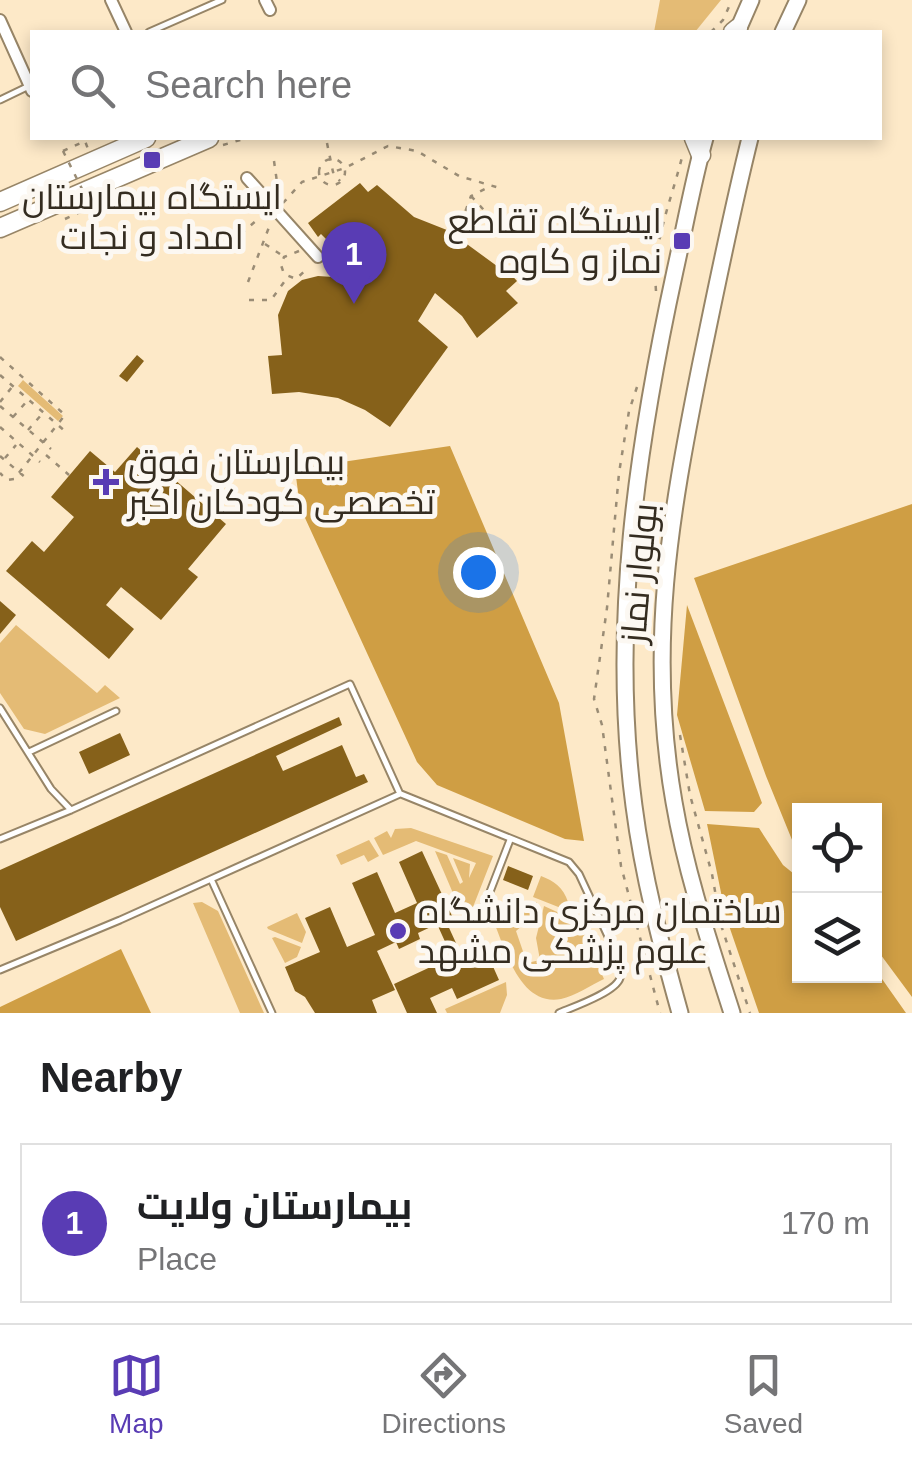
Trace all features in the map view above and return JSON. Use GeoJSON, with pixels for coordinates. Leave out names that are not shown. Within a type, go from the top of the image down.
{"type":"FeatureCollection","features":[{"type":"Feature","properties":{"kind":"main road"},"geometry":{"type":"LineString","coordinates":[[736,30],[751,0]]}},
{"type":"Feature","properties":{"kind":"main road"},"geometry":{"type":"LineString","coordinates":[[784,30],[798,0]]}},
{"type":"Feature","properties":{"kind":"main road"},"geometry":{"type":"LineString","coordinates":[[0,202],[141,140]]}},
{"type":"Feature","properties":{"kind":"main road"},"geometry":{"type":"LineString","coordinates":[[0,228],[203,140]]}},
{"type":"Feature","properties":{"kind":"main road","name":"بولوار نماز"},"geometry":{"type":"LineString","coordinates":[[732,1013],[707,934],[674,802],[664,714],[662,594],[670,525],[690,420],[750,140]]}},
{"type":"Feature","properties":{"kind":"main road","name":"بولوار نماز"},"geometry":{"type":"LineString","coordinates":[[680,1013],[662,950],[633,805],[626,593],[630,516],[652,375],[700,143]]}},
{"type":"Feature","properties":{"kind":"street"},"geometry":{"type":"LineString","coordinates":[[112,0],[125,30]]}},
{"type":"Feature","properties":{"kind":"street"},"geometry":{"type":"LineString","coordinates":[[0,20],[30,83]]}},
{"type":"Feature","properties":{"kind":"street"},"geometry":{"type":"LineString","coordinates":[[247,178],[314,253]]}},
{"type":"Feature","properties":{"kind":"lane"},"geometry":{"type":"LineString","coordinates":[[154,30],[222,0]]}},
{"type":"Feature","properties":{"kind":"lane"},"geometry":{"type":"LineString","coordinates":[[0,100],[30,88]]}},
{"type":"Feature","properties":{"kind":"lane"},"geometry":{"type":"LineString","coordinates":[[0,238],[22,218]]}},
{"type":"Feature","properties":{"kind":"lane"},"geometry":{"type":"LineString","coordinates":[[0,839],[350,684],[400,794],[569,862],[579,874],[619,960],[622,976],[617,985],[559,1013]]}},
{"type":"Feature","properties":{"kind":"lane"},"geometry":{"type":"LineString","coordinates":[[0,708],[51,789],[70,810]]}},
{"type":"Feature","properties":{"kind":"lane"},"geometry":{"type":"LineString","coordinates":[[29,752],[116,711]]}},
{"type":"Feature","properties":{"kind":"lane"},"geometry":{"type":"LineString","coordinates":[[0,970],[400,794]]}},
{"type":"Feature","properties":{"kind":"lane"},"geometry":{"type":"LineString","coordinates":[[481,915],[510,840]]}},
{"type":"Feature","properties":{"kind":"lane"},"geometry":{"type":"LineString","coordinates":[[211,879],[272,1013]]}},
{"type":"Feature","properties":{"kind":"path"},"geometry":{"type":"LineString","coordinates":[[713,30],[723,20],[732,0]]}},
{"type":"Feature","properties":{"kind":"path"},"geometry":{"type":"LineString","coordinates":[[66,219],[90,207],[63,151],[84,140],[88,150]]}},
{"type":"Feature","properties":{"kind":"path"},"geometry":{"type":"LineString","coordinates":[[327,143],[332,172],[341,182]]}},
{"type":"Feature","properties":{"kind":"path"},"geometry":{"type":"LineString","coordinates":[[231,242],[275,209],[302,182],[345,168],[388,146],[417,151],[459,176],[503,189]]}},
{"type":"Feature","properties":{"kind":"path"},"geometry":{"type":"LineString","coordinates":[[320,176],[322,164],[330,159],[339,160],[345,168]]}},
{"type":"Feature","properties":{"kind":"path"},"geometry":{"type":"LineString","coordinates":[[341,182],[345,168]]}},
{"type":"Feature","properties":{"kind":"path"},"geometry":{"type":"LineString","coordinates":[[320,176],[330,185],[341,182]]}},
{"type":"Feature","properties":{"kind":"path"},"geometry":{"type":"LineString","coordinates":[[461,223],[471,196],[490,186]]}},
{"type":"Feature","properties":{"kind":"path"},"geometry":{"type":"LineString","coordinates":[[471,196],[504,232],[515,229]]}},
{"type":"Feature","properties":{"kind":"path"},"geometry":{"type":"LineString","coordinates":[[248,282],[275,209]]}},
{"type":"Feature","properties":{"kind":"path"},"geometry":{"type":"LineString","coordinates":[[264,243],[284,257],[314,253]]}},
{"type":"Feature","properties":{"kind":"path"},"geometry":{"type":"LineString","coordinates":[[284,257],[282,270],[288,277],[300,278],[314,253]]}},
{"type":"Feature","properties":{"kind":"path"},"geometry":{"type":"LineString","coordinates":[[249,300],[271,300],[288,277]]}},
{"type":"Feature","properties":{"kind":"path"},"geometry":{"type":"LineString","coordinates":[[0,357],[62,411],[65,419],[20,473],[11,480],[0,473]]}},
{"type":"Feature","properties":{"kind":"path"},"geometry":{"type":"LineString","coordinates":[[0,375],[66,432]]}},
{"type":"Feature","properties":{"kind":"path"},"geometry":{"type":"LineString","coordinates":[[13,386],[0,403],[51,449]]}},
{"type":"Feature","properties":{"kind":"path"},"geometry":{"type":"LineString","coordinates":[[13,417],[28,400]]}},
{"type":"Feature","properties":{"kind":"path"},"geometry":{"type":"LineString","coordinates":[[28,430],[44,412]]}},
{"type":"Feature","properties":{"kind":"path"},"geometry":{"type":"LineString","coordinates":[[1,430],[40,462]]}},
{"type":"Feature","properties":{"kind":"path"},"geometry":{"type":"LineString","coordinates":[[18,443],[2,457],[26,478]]}},
{"type":"Feature","properties":{"kind":"path"},"geometry":{"type":"LineString","coordinates":[[46,454],[70,475]]}},
{"type":"Feature","properties":{"kind":"path"},"geometry":{"type":"LineString","coordinates":[[680,731],[690,795],[712,874],[721,925],[750,1013]]}},
{"type":"Feature","properties":{"kind":"shaded area"},"geometry":{"type":"Polygon","coordinates":[[[660,0],[721,0],[697,30],[654,30],[660,0]]]}},
{"type":"Feature","properties":{"kind":"shaded area"},"geometry":{"type":"Polygon","coordinates":[[[23,380],[63,416],[58,421],[18,386],[23,380]]]}},
{"type":"Feature","properties":{"kind":"shaded area"},"geometry":{"type":"Polygon","coordinates":[[[450,446],[559,703],[584,841],[565,839],[437,785],[417,762],[300,507],[295,469],[450,446]]]}},
{"type":"Feature","properties":{"kind":"shaded area"},"geometry":{"type":"Polygon","coordinates":[[[912,504],[912,997],[882,956],[882,803],[792,803],[792,840],[694,578],[912,504]]]}},
{"type":"Feature","properties":{"kind":"shaded area"},"geometry":{"type":"Polygon","coordinates":[[[687,605],[762,803],[754,812],[705,811],[677,715],[687,605]]]}},
{"type":"Feature","properties":{"kind":"shaded area"},"geometry":{"type":"Polygon","coordinates":[[[16,625],[97,693],[105,685],[120,698],[45,734],[24,729],[0,693],[0,643],[16,625]]]}},
{"type":"Feature","properties":{"kind":"shaded area"},"geometry":{"type":"Polygon","coordinates":[[[707,824],[759,828],[792,872],[792,983],[882,983],[882,979],[906,1013],[759,1013],[726,917],[707,824]]]}},
{"type":"Feature","properties":{"kind":"shaded area"},"geometry":{"type":"Polygon","coordinates":[[[411,828],[493,856],[473,907],[461,912],[435,851],[447,855],[460,884],[463,882],[453,858],[470,864],[469,878],[476,863],[416,841],[383,855],[374,838],[387,831],[391,838],[395,829],[411,828]]]}},
{"type":"Feature","properties":{"kind":"shaded area"},"geometry":{"type":"Polygon","coordinates":[[[369,840],[379,856],[368,862],[364,855],[341,865],[336,855],[369,840]]]}},
{"type":"Feature","properties":{"kind":"shaded area"},"geometry":{"type":"Polygon","coordinates":[[[541,876],[564,892],[566,910],[533,897],[541,876]]]}},
{"type":"Feature","properties":{"kind":"shaded area"},"geometry":{"type":"Polygon","coordinates":[[[202,902],[218,911],[264,1013],[240,1013],[193,903],[202,902]]]}},
{"type":"Feature","properties":{"kind":"shaded area"},"geometry":{"type":"Polygon","coordinates":[[[514,902],[537,902],[533,928],[522,926],[516,931],[527,963],[540,960],[536,938],[544,906],[579,922],[604,979],[561,999],[546,999],[523,984],[491,915],[514,902]]]}},
{"type":"Feature","properties":{"kind":"shaded area"},"geometry":{"type":"Polygon","coordinates":[[[297,913],[306,932],[302,943],[268,929],[267,927],[297,913]]]}},
{"type":"Feature","properties":{"kind":"shaded area"},"geometry":{"type":"Polygon","coordinates":[[[272,938],[301,947],[297,957],[285,963],[272,938]]]}},
{"type":"Feature","properties":{"kind":"shaded area"},"geometry":{"type":"Polygon","coordinates":[[[121,949],[151,1013],[0,1013],[0,1007],[121,949]]]}},
{"type":"Feature","properties":{"kind":"shaded area"},"geometry":{"type":"Polygon","coordinates":[[[506,982],[507,995],[500,1013],[447,1013],[445,1009],[506,982]]]}},
{"type":"Feature","properties":{"kind":"building"},"geometry":{"type":"Polygon","coordinates":[[[360,183],[368,192],[377,185],[414,217],[462,236],[460,239],[501,269],[504,267],[517,281],[506,291],[518,303],[477,338],[462,316],[435,293],[418,321],[448,347],[390,427],[338,398],[299,392],[272,394],[268,356],[282,355],[278,315],[288,291],[302,280],[318,276],[333,277],[355,289],[366,271],[321,234],[318,237],[308,223],[360,183]]]}},
{"type":"Feature","properties":{"kind":"building"},"geometry":{"type":"Polygon","coordinates":[[[137,355],[144,361],[127,382],[119,376],[137,355]]]}},
{"type":"Feature","properties":{"kind":"building"},"geometry":{"type":"Polygon","coordinates":[[[137,447],[226,524],[188,569],[198,577],[161,620],[121,587],[106,605],[134,629],[109,659],[6,571],[32,541],[44,552],[74,517],[51,497],[90,451],[115,472],[137,447]]]}},
{"type":"Feature","properties":{"kind":"building"},"geometry":{"type":"Polygon","coordinates":[[[0,601],[16,615],[0,634],[0,601]]]}},
{"type":"Feature","properties":{"kind":"building"},"geometry":{"type":"Polygon","coordinates":[[[339,717],[342,725],[276,756],[283,771],[342,745],[356,777],[364,774],[368,782],[16,941],[0,907],[0,870],[339,717]]]}},
{"type":"Feature","properties":{"kind":"building"},"geometry":{"type":"Polygon","coordinates":[[[120,733],[130,755],[89,774],[79,752],[120,733]]]}},
{"type":"Feature","properties":{"kind":"building","name":"ساختمان مرکزی دانشگاه علوم پزشکی مشهد"},"geometry":{"type":"Polygon","coordinates":[[[422,851],[452,916],[445,919],[461,954],[483,944],[499,980],[457,999],[452,988],[430,998],[437,1013],[407,1013],[394,984],[452,957],[437,924],[418,933],[420,939],[399,949],[396,942],[377,951],[395,990],[372,1000],[377,1013],[315,1013],[305,997],[295,991],[285,967],[320,952],[305,918],[330,907],[347,947],[375,935],[352,883],[377,872],[395,913],[417,903],[399,862],[422,851]]]}},
{"type":"Feature","properties":{"kind":"building"},"geometry":{"type":"Polygon","coordinates":[[[508,866],[533,876],[528,890],[503,880],[508,866]]]}},
{"type":"Feature","properties":{"kind":"place","name":"ایستگاه بیمارستان امداد و نجات"},"geometry":{"type":"Point","coordinates":[152,160]}},
{"type":"Feature","properties":{"kind":"place","name":"ایستگاه تقاطع نماز و کاوه"},"geometry":{"type":"Point","coordinates":[682,241]}},
{"type":"Feature","properties":{"kind":"place","name":"بیمارستان ولایت"},"geometry":{"type":"Point","coordinates":[354,304]}},
{"type":"Feature","properties":{"kind":"place","name":"بیمارستان فوق تخصصی کودکان اکبر"},"geometry":{"type":"Point","coordinates":[106,482]}},
{"type":"Feature","properties":{"kind":"place","name":"ساختمان مرکزی دانشگاه علوم پزشکی مشهد"},"geometry":{"type":"Point","coordinates":[398,931]}}]}
